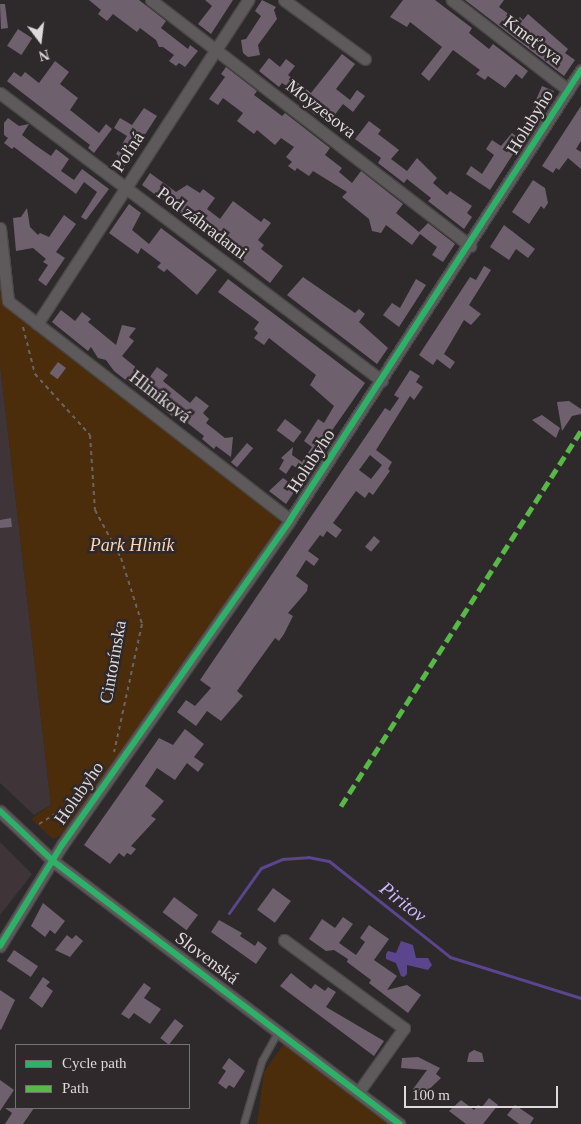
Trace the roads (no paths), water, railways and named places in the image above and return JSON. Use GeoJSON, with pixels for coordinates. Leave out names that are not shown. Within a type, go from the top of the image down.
{"type":"FeatureCollection","features":[{"type":"Feature","properties":{"kind":"street","name":"Moyzesova"},"geometry":{"type":"LineString","coordinates":[[151,0],[470,246]]}},
{"type":"Feature","properties":{"kind":"street","name":"Poľná"},"geometry":{"type":"LineString","coordinates":[[37,324],[248,0]]}},
{"type":"Feature","properties":{"kind":"street"},"geometry":{"type":"LineString","coordinates":[[284,0],[365,59]]}},
{"type":"Feature","properties":{"kind":"street","name":"Kmeťova"},"geometry":{"type":"LineString","coordinates":[[452,0],[568,90]]}},
{"type":"Feature","properties":{"kind":"street","name":"Holubyho"},"geometry":{"type":"LineString","coordinates":[[0,946],[53,861],[290,520],[470,246],[581,70]]}},
{"type":"Feature","properties":{"kind":"street","name":"Pod záhradami"},"geometry":{"type":"LineString","coordinates":[[0,94],[382,381]]}},
{"type":"Feature","properties":{"kind":"street","name":"Hliníková"},"geometry":{"type":"LineString","coordinates":[[0,228],[8,301],[290,520]]}},
{"type":"Feature","properties":{"kind":"street","name":"Slovenská"},"geometry":{"type":"LineString","coordinates":[[0,811],[53,861],[359,1091],[399,1124]]}},
{"type":"Feature","properties":{"kind":"street"},"geometry":{"type":"LineString","coordinates":[[284,940],[404,1028],[359,1091]]}},
{"type":"Feature","properties":{"kind":"lane"},"geometry":{"type":"LineString","coordinates":[[244,1124],[262,1062],[279,1031]]}},
{"type":"Feature","properties":{"kind":"waterway","name":"Piritov"},"geometry":{"type":"LineString","coordinates":[[229,913],[261,868],[282,859],[308,857],[329,861],[450,957],[581,998]]}},
{"type":"Feature","properties":{"kind":"park label","name":"Park Hliník"},"geometry":{"type":"Point","coordinates":[132,545]}}]}
